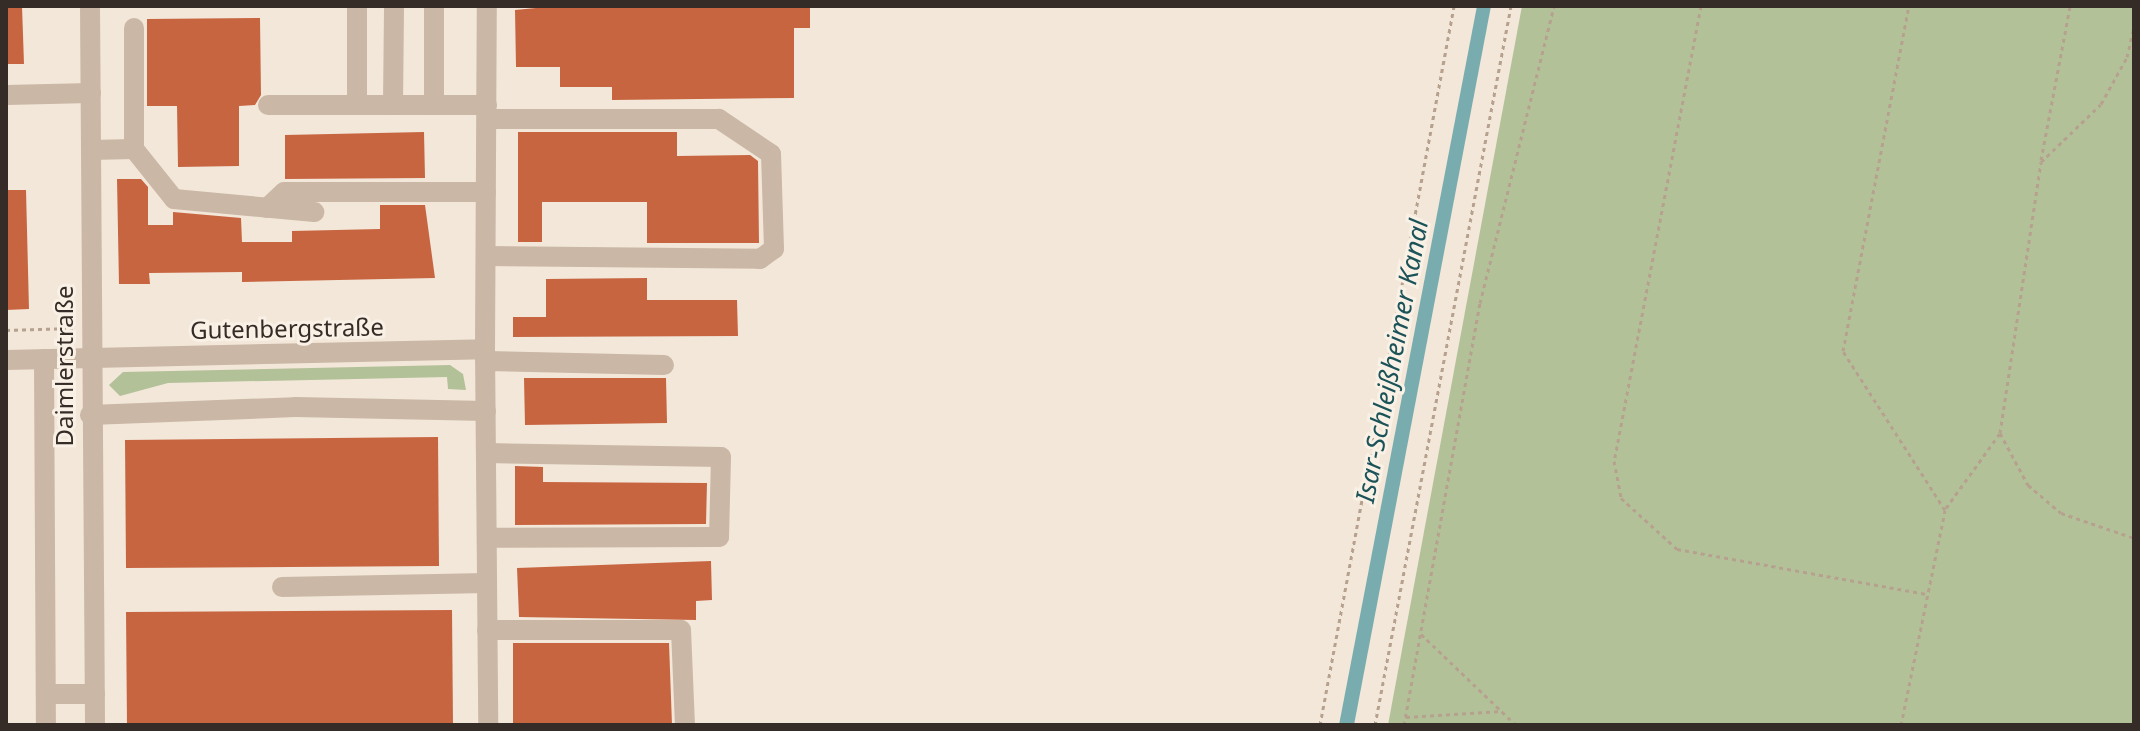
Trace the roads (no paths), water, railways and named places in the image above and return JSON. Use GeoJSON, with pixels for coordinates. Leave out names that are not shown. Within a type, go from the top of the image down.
{"type":"FeatureCollection","features":[{"type":"Feature","properties":{"kind":"street","name":"Daimlerstraße"},"geometry":{"type":"LineString","coordinates":[[90,6],[89,358],[95,725]]}},
{"type":"Feature","properties":{"kind":"street"},"geometry":{"type":"LineString","coordinates":[[393,105],[394,6]]}},
{"type":"Feature","properties":{"kind":"street"},"geometry":{"type":"LineString","coordinates":[[434,6],[434,105]]}},
{"type":"Feature","properties":{"kind":"street"},"geometry":{"type":"LineString","coordinates":[[487,6],[488,725]]}},
{"type":"Feature","properties":{"kind":"street"},"geometry":{"type":"LineString","coordinates":[[357,7],[357,104]]}},
{"type":"Feature","properties":{"kind":"street"},"geometry":{"type":"LineString","coordinates":[[134,28],[134,149],[174,199],[314,212]]}},
{"type":"Feature","properties":{"kind":"street"},"geometry":{"type":"LineString","coordinates":[[6,95],[91,93]]}},
{"type":"Feature","properties":{"kind":"street"},"geometry":{"type":"LineString","coordinates":[[268,105],[434,105],[487,112],[719,119],[771,154],[774,249],[760,259],[486,256]]}},
{"type":"Feature","properties":{"kind":"street"},"geometry":{"type":"LineString","coordinates":[[91,150],[134,149]]}},
{"type":"Feature","properties":{"kind":"street"},"geometry":{"type":"LineString","coordinates":[[267,208],[284,192],[486,192]]}},
{"type":"Feature","properties":{"kind":"street","name":"Gutenbergstraße"},"geometry":{"type":"LineString","coordinates":[[6,360],[486,355],[664,365]]}},
{"type":"Feature","properties":{"kind":"street"},"geometry":{"type":"LineString","coordinates":[[44,359],[46,725]]}},
{"type":"Feature","properties":{"kind":"street"},"geometry":{"type":"LineString","coordinates":[[90,415],[295,407],[486,411]]}},
{"type":"Feature","properties":{"kind":"street"},"geometry":{"type":"LineString","coordinates":[[486,453],[721,457],[719,537],[487,538]]}},
{"type":"Feature","properties":{"kind":"street"},"geometry":{"type":"LineString","coordinates":[[282,587],[487,583]]}},
{"type":"Feature","properties":{"kind":"street"},"geometry":{"type":"LineString","coordinates":[[487,630],[681,630],[685,725]]}},
{"type":"Feature","properties":{"kind":"street"},"geometry":{"type":"LineString","coordinates":[[46,694],[95,694]]}},
{"type":"Feature","properties":{"kind":"water"},"geometry":{"type":"Polygon","coordinates":[[[1477,6],[1491,6],[1354,725],[1339,725],[1477,6]]]}},
{"type":"Feature","properties":{"kind":"water label","name":"Isar-Schleißheimer Kanal"},"geometry":{"type":"Point","coordinates":[1392,361]}}]}
